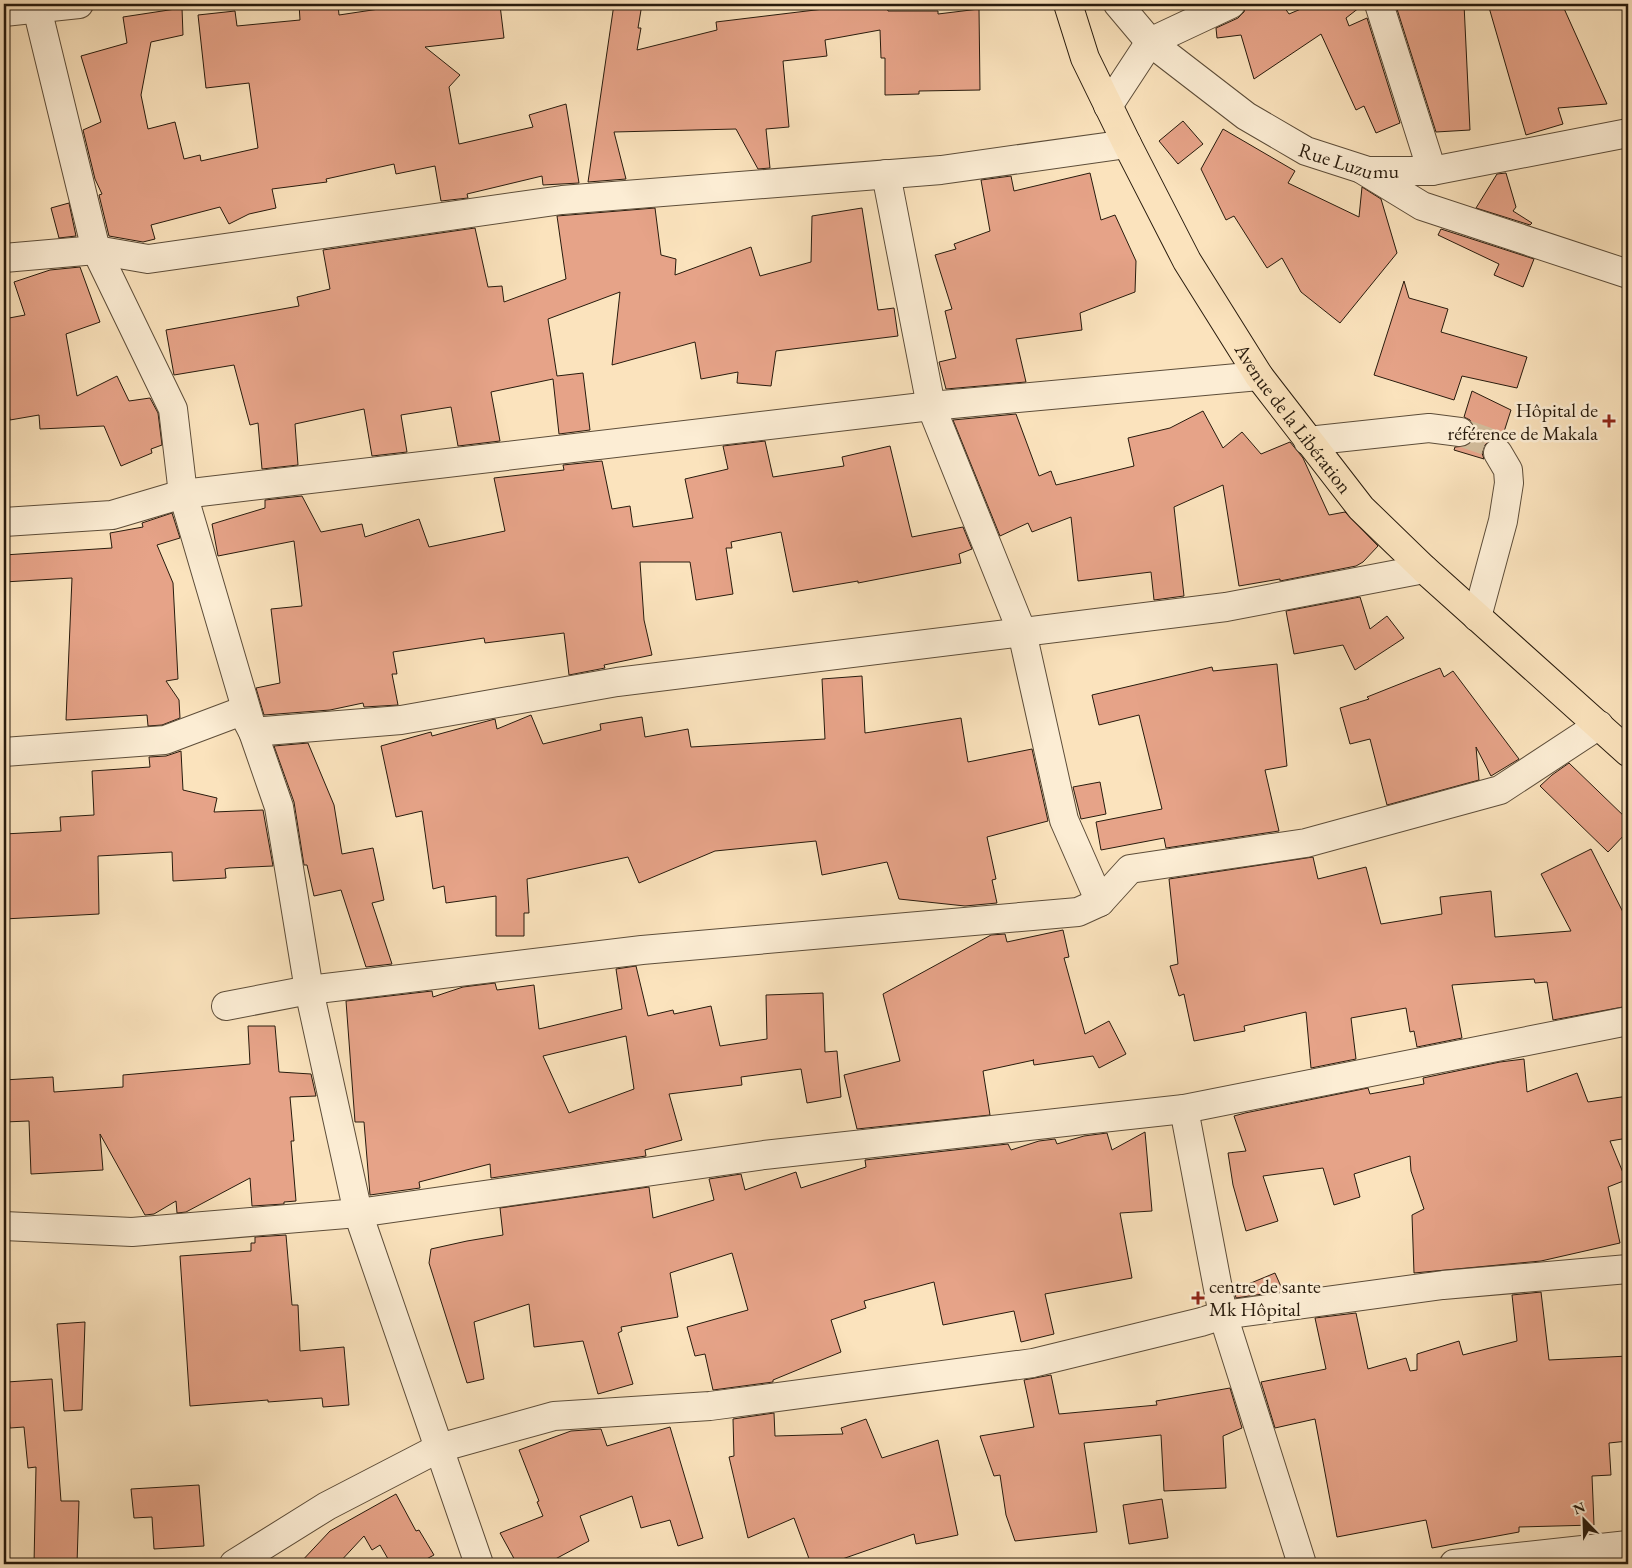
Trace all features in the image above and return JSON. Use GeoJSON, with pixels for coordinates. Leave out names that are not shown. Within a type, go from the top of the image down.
{"type":"FeatureCollection","features":[{"type":"Feature","properties":{"kind":"highway","name":"Avenue de la Libération"},"geometry":{"type":"LineString","coordinates":[[1068,4],[1085,58],[1127,144],[1187,261],[1258,376],[1362,508],[1424,569],[1628,752]]}},
{"type":"Feature","properties":{"kind":"street"},"geometry":{"type":"LineString","coordinates":[[4,12],[37,6],[79,4]]}},
{"type":"Feature","properties":{"kind":"street","name":"Rue Luzumu"},"geometry":{"type":"LineString","coordinates":[[1118,4],[1150,42],[1246,116],[1306,151],[1368,171],[1432,171],[1628,133]]}},
{"type":"Feature","properties":{"kind":"street"},"geometry":{"type":"LineString","coordinates":[[1108,106],[1150,42],[1231,4]]}},
{"type":"Feature","properties":{"kind":"street"},"geometry":{"type":"LineString","coordinates":[[1379,4],[1432,171]]}},
{"type":"Feature","properties":{"kind":"street"},"geometry":{"type":"LineString","coordinates":[[37,6],[96,250],[173,408],[183,494],[253,732],[279,807],[309,990],[358,1213],[480,1564]]}},
{"type":"Feature","properties":{"kind":"street"},"geometry":{"type":"LineString","coordinates":[[4,258],[96,250],[148,259],[562,200],[941,170],[1127,144]]}},
{"type":"Feature","properties":{"kind":"street"},"geometry":{"type":"LineString","coordinates":[[1360,168],[1422,206],[1628,274]]}},
{"type":"Feature","properties":{"kind":"street"},"geometry":{"type":"LineString","coordinates":[[886,174],[931,406],[1022,632],[1064,820],[1100,902]]}},
{"type":"Feature","properties":{"kind":"street"},"geometry":{"type":"LineString","coordinates":[[4,522],[112,515],[183,494],[931,406],[1258,376]]}},
{"type":"Feature","properties":{"kind":"street"},"geometry":{"type":"LineString","coordinates":[[1308,441],[1429,428],[1460,432]]}},
{"type":"Feature","properties":{"kind":"street"},"geometry":{"type":"LineString","coordinates":[[1477,616],[1503,521],[1509,484],[1508,470],[1498,453]]}},
{"type":"Feature","properties":{"kind":"street"},"geometry":{"type":"LineString","coordinates":[[253,732],[401,720],[617,682],[1226,607],[1424,569]]}},
{"type":"Feature","properties":{"kind":"street"},"geometry":{"type":"LineString","coordinates":[[4,752],[166,740],[242,711],[253,732]]}},
{"type":"Feature","properties":{"kind":"street"},"geometry":{"type":"LineString","coordinates":[[226,1006],[309,990],[642,950],[1078,912],[1100,902],[1130,869],[1306,843],[1500,790],[1599,725]]}},
{"type":"Feature","properties":{"kind":"street"},"geometry":{"type":"LineString","coordinates":[[4,1226],[132,1232],[358,1213],[764,1156],[1184,1109],[1628,1022]]}},
{"type":"Feature","properties":{"kind":"street"},"geometry":{"type":"LineString","coordinates":[[1184,1109],[1223,1315],[1302,1564]]}},
{"type":"Feature","properties":{"kind":"street"},"geometry":{"type":"LineString","coordinates":[[234,1564],[327,1506],[439,1448],[554,1416],[710,1406],[1033,1363],[1223,1315],[1443,1285],[1628,1269]]}},
{"type":"Feature","properties":{"kind":"street"},"geometry":{"type":"LineString","coordinates":[[1454,1564],[1628,1545]]}},
{"type":"Feature","properties":{"kind":"building"},"geometry":{"type":"Polygon","coordinates":[[[299,4],[338,4],[339,15],[399,6],[399,4],[457,4],[457,9],[500,5],[504,38],[425,47],[460,75],[449,87],[459,144],[533,127],[529,115],[566,104],[579,183],[543,185],[542,176],[467,194],[468,198],[441,201],[435,166],[396,174],[394,164],[326,179],[327,182],[272,189],[276,208],[249,214],[229,224],[220,207],[151,225],[155,239],[143,242],[109,236],[99,195],[102,194],[95,179],[83,130],[101,122],[81,56],[127,43],[123,17],[182,8],[183,35],[151,42],[141,95],[148,129],[175,122],[184,159],[200,155],[201,161],[258,148],[249,83],[206,88],[198,15],[235,11],[237,26],[300,20],[299,4]]]}},
{"type":"Feature","properties":{"kind":"building"},"geometry":{"type":"Polygon","coordinates":[[[614,4],[642,4],[638,28],[641,28],[637,50],[717,30],[716,22],[840,7],[840,4],[886,4],[888,11],[938,11],[938,14],[979,9],[980,90],[919,91],[919,94],[885,95],[885,58],[881,58],[880,30],[825,40],[827,56],[783,61],[789,127],[766,129],[770,168],[758,169],[736,129],[614,132],[626,179],[588,182],[614,4]]]}},
{"type":"Feature","properties":{"kind":"building"},"geometry":{"type":"Polygon","coordinates":[[[1246,4],[1282,4],[1289,14],[1308,6],[1307,4],[1364,4],[1346,18],[1349,26],[1367,18],[1400,123],[1376,133],[1364,106],[1356,110],[1321,34],[1254,79],[1241,35],[1217,38],[1216,28],[1238,18],[1244,12],[1246,4]]]}},
{"type":"Feature","properties":{"kind":"building"},"geometry":{"type":"Polygon","coordinates":[[[1402,4],[1464,4],[1470,130],[1436,132],[1396,6],[1402,4]]]}},
{"type":"Feature","properties":{"kind":"building"},"geometry":{"type":"Polygon","coordinates":[[[1488,4],[1562,4],[1607,104],[1558,108],[1563,124],[1526,135],[1488,4]]]}},
{"type":"Feature","properties":{"kind":"building"},"geometry":{"type":"Polygon","coordinates":[[[1183,121],[1203,144],[1178,164],[1159,141],[1183,121]]]}},
{"type":"Feature","properties":{"kind":"building"},"geometry":{"type":"Polygon","coordinates":[[[1223,129],[1295,171],[1288,183],[1359,217],[1362,187],[1381,199],[1397,253],[1340,323],[1301,292],[1282,258],[1267,268],[1234,216],[1226,220],[1201,169],[1223,129]]]}},
{"type":"Feature","properties":{"kind":"building"},"geometry":{"type":"Polygon","coordinates":[[[1090,173],[1101,220],[1115,215],[1136,261],[1135,292],[1080,313],[1082,330],[1016,339],[1026,382],[946,389],[939,362],[956,358],[945,311],[952,309],[935,255],[956,249],[954,244],[990,231],[981,180],[1011,176],[1014,191],[1090,173]]]}},
{"type":"Feature","properties":{"kind":"building"},"geometry":{"type":"Polygon","coordinates":[[[1506,173],[1516,207],[1513,211],[1532,223],[1530,225],[1476,208],[1497,174],[1506,173]]]}},
{"type":"Feature","properties":{"kind":"building"},"geometry":{"type":"Polygon","coordinates":[[[69,203],[76,236],[59,238],[51,208],[69,203]]]}},
{"type":"Feature","properties":{"kind":"building"},"geometry":{"type":"Polygon","coordinates":[[[655,208],[661,255],[676,259],[675,275],[751,247],[760,276],[811,262],[812,216],[862,208],[878,310],[894,308],[898,336],[776,351],[771,386],[737,383],[738,372],[701,379],[695,342],[612,365],[620,292],[548,319],[557,376],[583,373],[590,430],[559,434],[553,379],[491,392],[500,441],[458,446],[451,407],[401,415],[407,452],[372,456],[364,409],[295,424],[298,465],[262,469],[258,423],[250,425],[234,365],[174,375],[166,330],[299,306],[297,297],[330,289],[323,250],[475,228],[488,287],[502,286],[504,302],[566,279],[557,216],[655,208]]]}},
{"type":"Feature","properties":{"kind":"building"},"geometry":{"type":"Polygon","coordinates":[[[1441,229],[1534,259],[1523,287],[1494,275],[1499,264],[1438,235],[1441,229]]]}},
{"type":"Feature","properties":{"kind":"building"},"geometry":{"type":"Polygon","coordinates":[[[80,267],[100,322],[66,334],[77,396],[117,376],[129,401],[150,398],[158,413],[162,445],[151,449],[152,453],[121,466],[104,426],[40,429],[39,415],[10,420],[4,375],[4,319],[25,315],[14,282],[50,270],[80,267]]]}},
{"type":"Feature","properties":{"kind":"building"},"geometry":{"type":"Polygon","coordinates":[[[1404,281],[1409,298],[1448,309],[1441,332],[1527,357],[1517,388],[1462,376],[1454,400],[1374,375],[1404,281]]]}},
{"type":"Feature","properties":{"kind":"building"},"geometry":{"type":"Polygon","coordinates":[[[1472,391],[1511,410],[1502,438],[1491,439],[1484,446],[1482,453],[1484,459],[1454,450],[1455,447],[1466,446],[1472,442],[1475,434],[1474,426],[1470,420],[1464,417],[1472,391]]]}},
{"type":"Feature","properties":{"kind":"building"},"geometry":{"type":"Polygon","coordinates":[[[1203,411],[1223,448],[1242,432],[1261,454],[1290,442],[1303,458],[1329,515],[1345,512],[1378,546],[1363,562],[1356,566],[1280,581],[1280,579],[1239,586],[1223,485],[1174,507],[1184,596],[1154,600],[1151,572],[1078,581],[1071,517],[1032,532],[1028,523],[1000,536],[953,420],[1016,414],[1039,476],[1051,471],[1056,485],[1134,466],[1128,438],[1170,428],[1203,411]]]}},
{"type":"Feature","properties":{"kind":"building"},"geometry":{"type":"Polygon","coordinates":[[[765,441],[773,477],[844,466],[842,457],[890,446],[912,537],[963,527],[972,549],[959,554],[961,563],[858,583],[858,581],[793,592],[781,532],[731,542],[732,548],[726,548],[733,594],[696,600],[690,562],[640,562],[644,620],[652,655],[604,665],[605,668],[569,675],[564,633],[485,643],[484,638],[393,652],[397,674],[392,674],[398,705],[364,707],[363,703],[330,710],[264,715],[256,688],[280,683],[271,609],[302,606],[294,541],[218,556],[212,524],[265,508],[265,500],[302,496],[321,532],[362,524],[365,537],[419,519],[429,547],[505,531],[494,478],[564,470],[563,465],[602,461],[612,509],[630,506],[633,527],[693,518],[685,479],[728,469],[723,446],[765,441]]]}},
{"type":"Feature","properties":{"kind":"building"},"geometry":{"type":"Polygon","coordinates":[[[172,513],[180,538],[157,545],[173,583],[178,679],[166,681],[179,700],[180,718],[162,725],[148,726],[147,715],[66,720],[72,578],[4,582],[4,555],[112,548],[110,533],[143,527],[142,523],[172,513]]]}},
{"type":"Feature","properties":{"kind":"building"},"geometry":{"type":"Polygon","coordinates":[[[1360,597],[1370,629],[1387,616],[1404,638],[1355,670],[1343,645],[1294,654],[1286,611],[1360,597]]]}},
{"type":"Feature","properties":{"kind":"building"},"geometry":{"type":"Polygon","coordinates":[[[1277,664],[1287,766],[1265,770],[1279,831],[1166,848],[1164,838],[1101,850],[1096,822],[1162,809],[1139,715],[1099,725],[1092,695],[1212,667],[1213,671],[1277,664]]]}},
{"type":"Feature","properties":{"kind":"building"},"geometry":{"type":"Polygon","coordinates":[[[1440,668],[1444,677],[1453,671],[1519,759],[1491,776],[1476,747],[1479,780],[1387,805],[1370,739],[1350,744],[1340,708],[1369,699],[1367,697],[1440,668]]]}},
{"type":"Feature","properties":{"kind":"building"},"geometry":{"type":"Polygon","coordinates":[[[862,676],[865,733],[961,718],[968,762],[1032,749],[1048,821],[987,837],[996,879],[992,880],[997,903],[965,906],[899,899],[887,862],[822,875],[816,841],[715,851],[639,883],[628,857],[527,879],[529,913],[524,913],[524,936],[496,936],[496,896],[446,903],[444,886],[433,889],[422,811],[396,817],[381,746],[431,732],[432,736],[495,719],[497,729],[531,715],[543,744],[601,730],[600,724],[642,717],[645,737],[688,729],[691,747],[825,739],[822,679],[862,676]]]}},
{"type":"Feature","properties":{"kind":"building"},"geometry":{"type":"Polygon","coordinates":[[[308,743],[334,805],[342,854],[373,848],[384,900],[372,903],[392,964],[366,967],[341,890],[314,896],[307,865],[304,865],[294,802],[274,746],[308,743]]]}},
{"type":"Feature","properties":{"kind":"building"},"geometry":{"type":"Polygon","coordinates":[[[181,751],[183,790],[217,798],[214,812],[263,810],[273,866],[225,869],[226,878],[173,881],[172,852],[98,856],[99,914],[4,919],[4,834],[61,831],[60,817],[94,815],[92,771],[150,767],[149,757],[166,756],[181,751]]]}},
{"type":"Feature","properties":{"kind":"building"},"geometry":{"type":"Polygon","coordinates":[[[1569,763],[1628,820],[1628,831],[1608,852],[1540,786],[1569,763]]]}},
{"type":"Feature","properties":{"kind":"building"},"geometry":{"type":"Polygon","coordinates":[[[1100,782],[1106,814],[1081,819],[1073,787],[1100,782]]]}},
{"type":"Feature","properties":{"kind":"building"},"geometry":{"type":"Polygon","coordinates":[[[1591,849],[1628,922],[1628,1006],[1553,1020],[1547,982],[1535,983],[1534,979],[1452,985],[1462,1038],[1417,1047],[1414,1031],[1410,1032],[1406,1008],[1351,1018],[1356,1059],[1311,1068],[1306,1012],[1244,1026],[1245,1031],[1194,1041],[1184,994],[1179,996],[1170,966],[1178,964],[1169,879],[1313,857],[1318,879],[1366,867],[1381,924],[1442,914],[1440,897],[1491,891],[1495,937],[1571,931],[1541,874],[1591,849]]]}},
{"type":"Feature","properties":{"kind":"building"},"geometry":{"type":"Polygon","coordinates":[[[1063,930],[1069,957],[1064,958],[1085,1034],[1109,1021],[1126,1054],[1099,1068],[1093,1056],[1034,1065],[1033,1060],[983,1071],[990,1115],[857,1129],[844,1075],[900,1061],[883,994],[991,935],[1005,934],[1007,942],[1063,930]]]}},
{"type":"Feature","properties":{"kind":"building"},"geometry":{"type":"Polygon","coordinates":[[[636,966],[648,1016],[673,1010],[674,1014],[711,1006],[720,1046],[767,1039],[766,995],[823,993],[825,1052],[837,1051],[841,1097],[807,1103],[801,1069],[741,1077],[742,1085],[669,1094],[682,1140],[645,1150],[646,1156],[491,1178],[490,1164],[419,1182],[420,1188],[370,1195],[364,1122],[355,1122],[346,1001],[432,991],[433,997],[463,987],[495,983],[497,990],[534,985],[539,1029],[622,1009],[616,969],[636,966]],[[626,1036],[543,1056],[569,1113],[634,1089],[626,1036]]]}},
{"type":"Feature","properties":{"kind":"building"},"geometry":{"type":"Polygon","coordinates":[[[248,1026],[275,1026],[279,1072],[311,1074],[316,1096],[290,1097],[294,1141],[291,1141],[296,1201],[284,1202],[284,1204],[252,1206],[250,1178],[186,1212],[177,1213],[176,1201],[154,1214],[145,1215],[100,1134],[103,1170],[31,1174],[29,1121],[4,1122],[4,1080],[53,1077],[54,1092],[123,1087],[123,1075],[250,1064],[248,1026]]]}},
{"type":"Feature","properties":{"kind":"building"},"geometry":{"type":"Polygon","coordinates":[[[1524,1059],[1527,1092],[1577,1073],[1588,1102],[1628,1096],[1628,1138],[1610,1141],[1626,1180],[1608,1187],[1620,1243],[1541,1261],[1414,1273],[1412,1215],[1424,1209],[1411,1171],[1410,1156],[1354,1174],[1360,1197],[1334,1205],[1323,1168],[1263,1176],[1278,1221],[1246,1231],[1233,1185],[1228,1153],[1246,1151],[1234,1116],[1368,1088],[1370,1094],[1424,1084],[1423,1078],[1524,1059]]]}},
{"type":"Feature","properties":{"kind":"building"},"geometry":{"type":"Polygon","coordinates":[[[1145,1132],[1152,1211],[1120,1213],[1132,1278],[1045,1294],[1054,1334],[1021,1342],[1014,1311],[943,1325],[934,1282],[864,1301],[866,1308],[831,1320],[841,1352],[773,1380],[773,1382],[713,1390],[705,1354],[695,1356],[687,1327],[748,1310],[732,1253],[670,1273],[678,1317],[621,1327],[622,1331],[618,1333],[633,1384],[598,1394],[583,1341],[534,1347],[529,1304],[474,1322],[484,1379],[467,1383],[429,1263],[431,1249],[503,1235],[500,1208],[649,1187],[653,1218],[714,1200],[709,1179],[741,1174],[745,1190],[796,1172],[801,1188],[866,1167],[865,1160],[1008,1144],[1011,1150],[1039,1141],[1055,1139],[1057,1144],[1084,1136],[1107,1133],[1112,1150],[1145,1132]]]}},
{"type":"Feature","properties":{"kind":"building"},"geometry":{"type":"Polygon","coordinates":[[[286,1235],[292,1305],[298,1305],[300,1351],[344,1347],[349,1405],[323,1407],[322,1398],[190,1406],[180,1256],[251,1251],[251,1243],[255,1243],[255,1237],[286,1235]]]}},
{"type":"Feature","properties":{"kind":"building"},"geometry":{"type":"Polygon","coordinates":[[[1275,1273],[1283,1291],[1236,1298],[1234,1290],[1275,1273]]]}},
{"type":"Feature","properties":{"kind":"building"},"geometry":{"type":"Polygon","coordinates":[[[1541,1292],[1549,1360],[1628,1356],[1628,1441],[1609,1443],[1611,1475],[1592,1476],[1594,1525],[1519,1527],[1519,1532],[1432,1548],[1426,1520],[1337,1537],[1315,1419],[1275,1428],[1261,1382],[1326,1369],[1315,1318],[1356,1313],[1368,1369],[1406,1358],[1410,1371],[1417,1370],[1417,1354],[1459,1341],[1463,1355],[1517,1341],[1512,1295],[1541,1292]]]}},
{"type":"Feature","properties":{"kind":"building"},"geometry":{"type":"Polygon","coordinates":[[[85,1322],[82,1410],[64,1411],[57,1324],[85,1322]]]}},
{"type":"Feature","properties":{"kind":"building"},"geometry":{"type":"Polygon","coordinates":[[[1051,1375],[1059,1414],[1157,1405],[1156,1401],[1230,1388],[1242,1428],[1223,1436],[1226,1488],[1164,1491],[1161,1435],[1084,1443],[1097,1532],[1015,1541],[1006,1515],[1000,1475],[994,1476],[980,1436],[1034,1427],[1024,1380],[1051,1375]]]}},
{"type":"Feature","properties":{"kind":"building"},"geometry":{"type":"Polygon","coordinates":[[[52,1379],[61,1501],[79,1501],[77,1564],[34,1564],[36,1467],[28,1468],[24,1427],[10,1428],[7,1382],[52,1379]]]}},
{"type":"Feature","properties":{"kind":"building"},"geometry":{"type":"Polygon","coordinates":[[[774,1413],[775,1436],[843,1434],[841,1428],[866,1419],[882,1458],[938,1440],[958,1535],[916,1544],[914,1534],[828,1564],[811,1564],[794,1518],[748,1538],[729,1457],[734,1456],[733,1419],[774,1413]]]}},
{"type":"Feature","properties":{"kind":"building"},"geometry":{"type":"Polygon","coordinates":[[[670,1427],[703,1538],[678,1546],[670,1520],[641,1528],[632,1496],[580,1516],[589,1541],[546,1564],[517,1564],[500,1533],[543,1516],[519,1450],[571,1431],[601,1429],[607,1446],[670,1427]]]}},
{"type":"Feature","properties":{"kind":"building"},"geometry":{"type":"Polygon","coordinates":[[[199,1485],[204,1546],[154,1549],[152,1517],[134,1518],[131,1489],[199,1485]]]}},
{"type":"Feature","properties":{"kind":"building"},"geometry":{"type":"Polygon","coordinates":[[[396,1494],[416,1531],[419,1530],[434,1555],[417,1564],[391,1564],[380,1545],[372,1550],[364,1536],[338,1564],[299,1564],[330,1531],[396,1494]]]}},
{"type":"Feature","properties":{"kind":"building"},"geometry":{"type":"Polygon","coordinates":[[[1162,1499],[1168,1538],[1129,1544],[1123,1505],[1162,1499]]]}},
{"type":"Feature","properties":{"kind":"tunnel"},"geometry":{"type":"LineString","coordinates":[[1460,432],[1486,441],[1498,453]]}},
{"type":"Feature","properties":{"kind":"place","name":"Hôpital de référence de Makala"},"geometry":{"type":"Point","coordinates":[1609,421]}},
{"type":"Feature","properties":{"kind":"place","name":"centre de sante Mk Hôpital"},"geometry":{"type":"Point","coordinates":[1198,1298]}}]}
